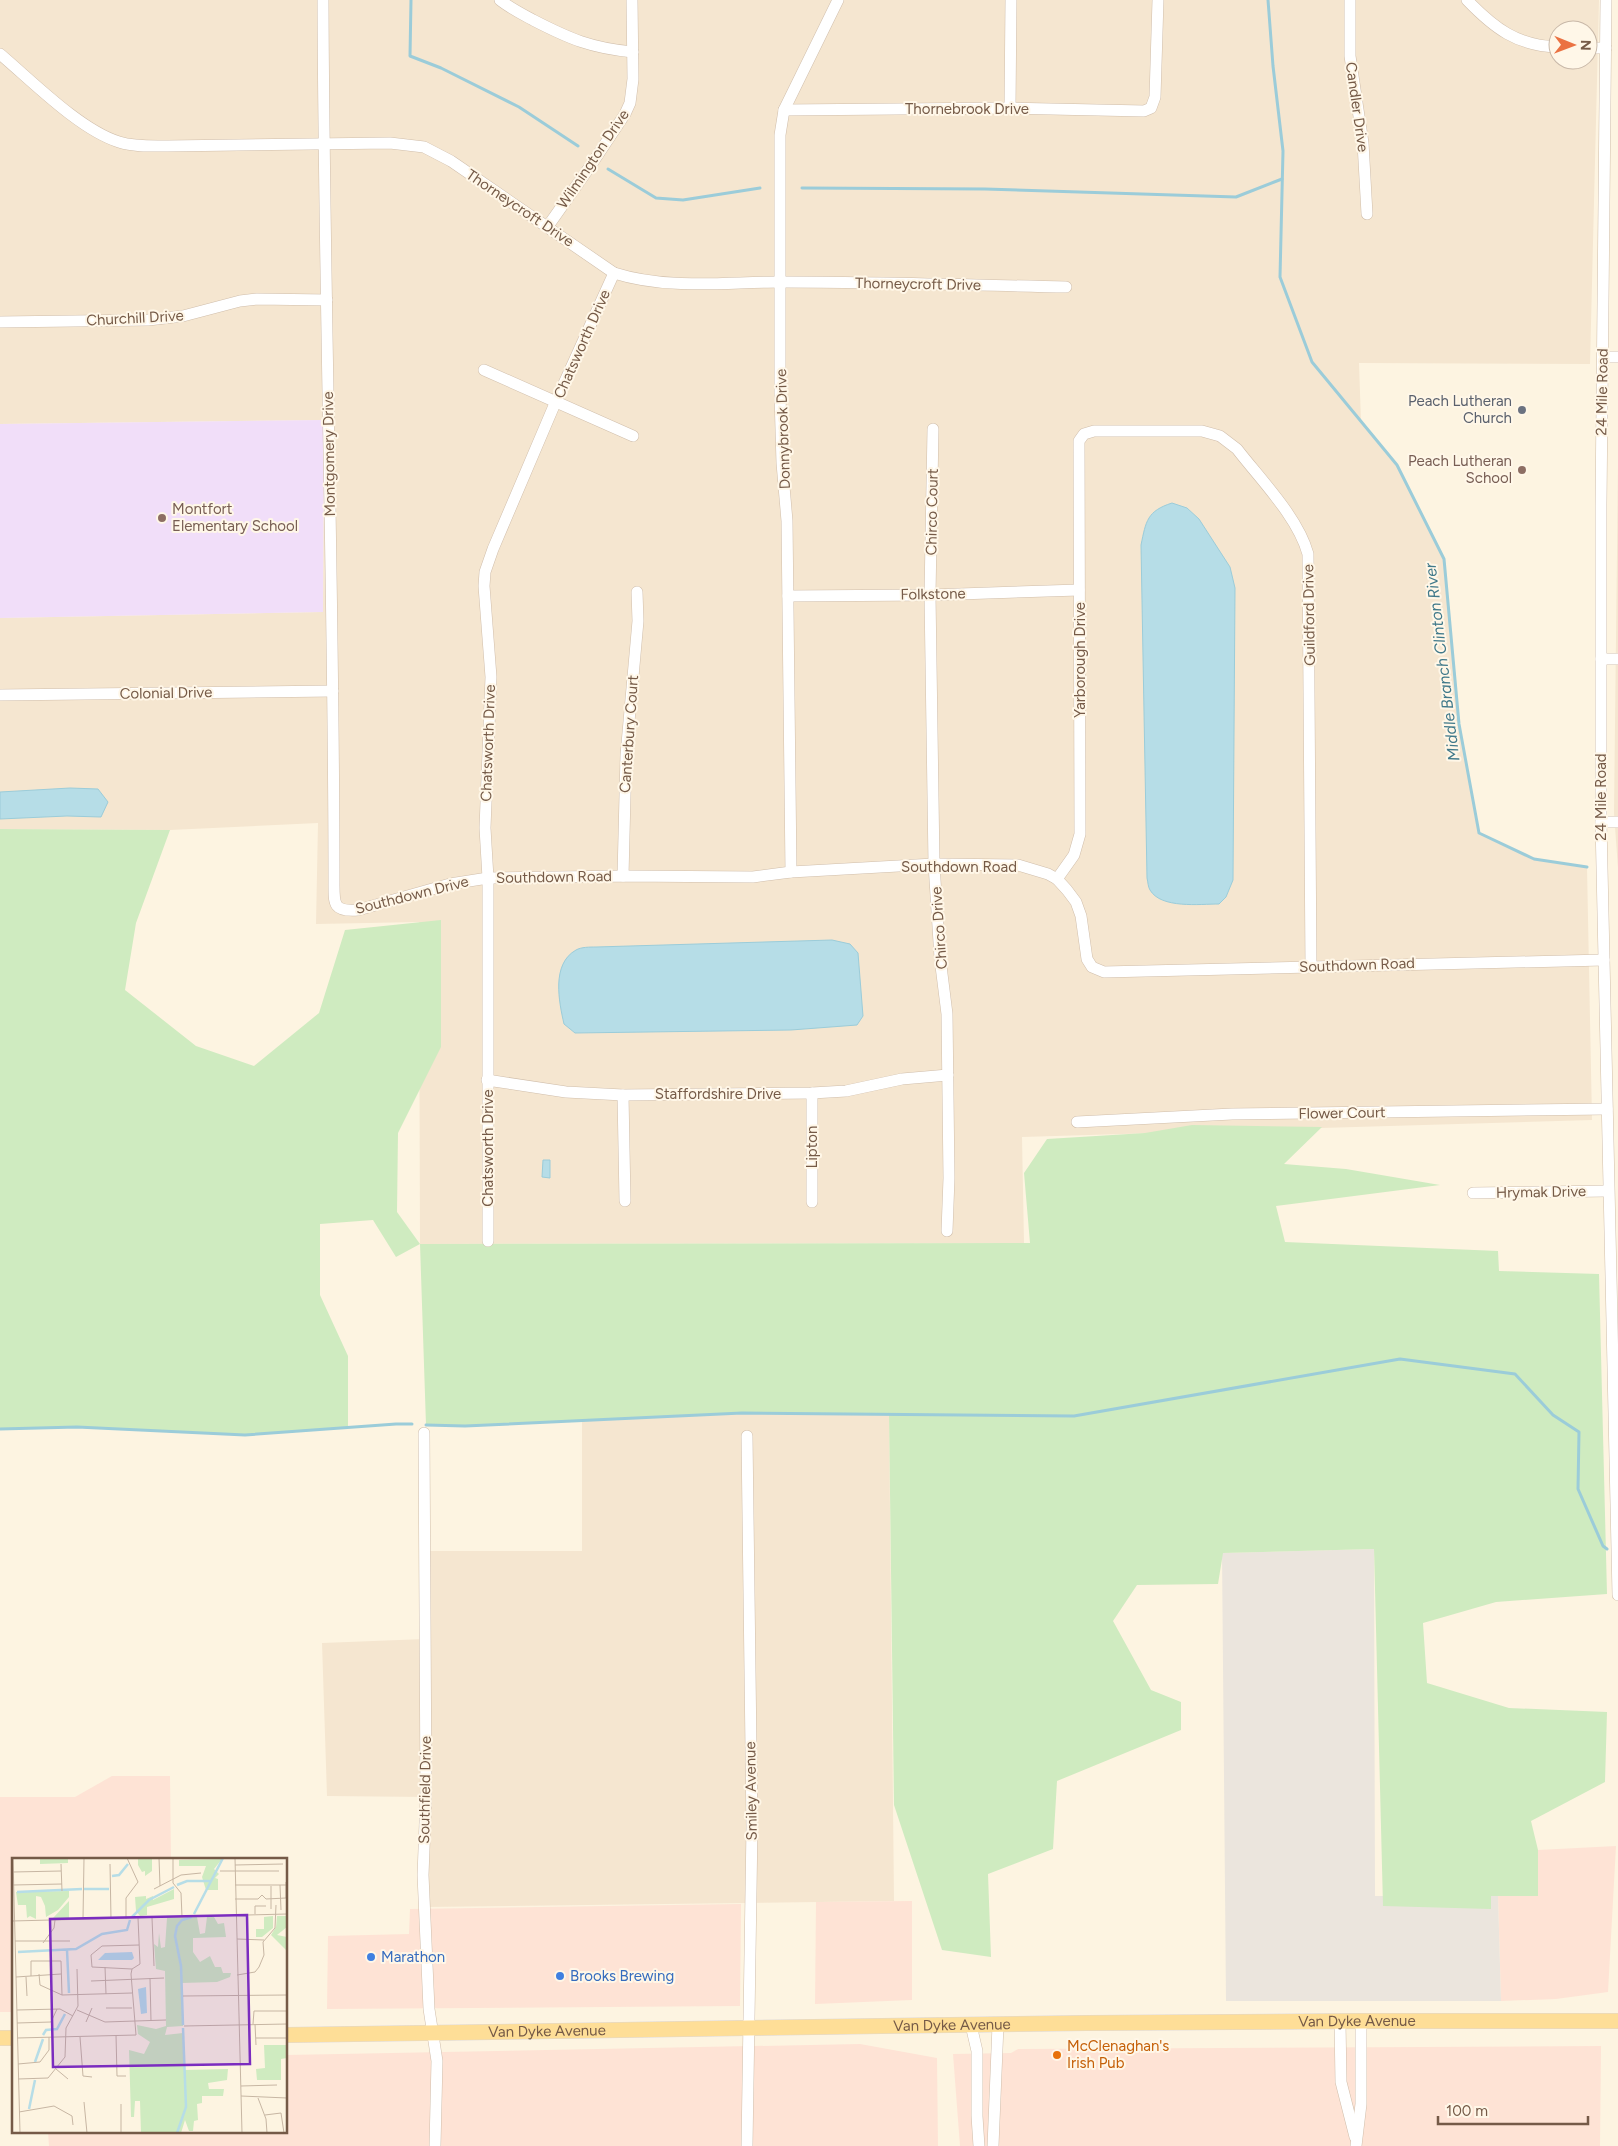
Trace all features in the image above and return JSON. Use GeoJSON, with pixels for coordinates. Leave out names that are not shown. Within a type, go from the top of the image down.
{"type":"FeatureCollection","features":[{"type":"Feature","properties":{"kind":"main road","name":"Van Dyke Avenue"},"geometry":{"type":"LineString","coordinates":[[288,2035],[998,2024],[1618,2021]]}},
{"type":"Feature","properties":{"kind":"street","name":"Montgomery Drive"},"geometry":{"type":"LineString","coordinates":[[323,0],[334,890],[338,908]]}},
{"type":"Feature","properties":{"kind":"street"},"geometry":{"type":"LineString","coordinates":[[500,0],[513,9],[578,42],[608,50],[633,52]]}},
{"type":"Feature","properties":{"kind":"street","name":"Wilmington Drive"},"geometry":{"type":"LineString","coordinates":[[548,226],[625,114],[632,92],[632,0]]}},
{"type":"Feature","properties":{"kind":"street","name":"Donnybrook Drive"},"geometry":{"type":"LineString","coordinates":[[792,872],[787,521],[781,415],[779,282],[780,134],[784,110],[838,0]]}},
{"type":"Feature","properties":{"kind":"street"},"geometry":{"type":"LineString","coordinates":[[1010,108],[1012,0]]}},
{"type":"Feature","properties":{"kind":"street","name":"Thornebrook Drive"},"geometry":{"type":"LineString","coordinates":[[784,110],[1010,108],[1139,111],[1151,108],[1155,97],[1158,0]]}},
{"type":"Feature","properties":{"kind":"street","name":"Candler Drive"},"geometry":{"type":"LineString","coordinates":[[1350,0],[1350,56],[1363,144],[1367,214]]}},
{"type":"Feature","properties":{"kind":"street"},"geometry":{"type":"LineString","coordinates":[[1467,0],[1480,13],[1511,37],[1524,42],[1548,46]]}},
{"type":"Feature","properties":{"kind":"street","name":"24 Mile Road"},"geometry":{"type":"LineString","coordinates":[[1606,0],[1600,659],[1601,822],[1608,1191],[1616,1430],[1618,1594]]}},
{"type":"Feature","properties":{"kind":"street"},"geometry":{"type":"LineString","coordinates":[[1598,48],[1606,48]]}},
{"type":"Feature","properties":{"kind":"street","name":"Thorneycroft Drive"},"geometry":{"type":"LineString","coordinates":[[0,54],[82,123],[102,136],[121,143],[138,146],[390,143],[424,148],[451,162],[548,226],[614,273],[630,278],[664,284],[779,282],[1066,287]]}},
{"type":"Feature","properties":{"kind":"street","name":"Chatsworth Drive"},"geometry":{"type":"LineString","coordinates":[[488,1241],[488,878],[486,801],[491,677],[484,592],[485,572],[492,549],[614,273]]}},
{"type":"Feature","properties":{"kind":"street","name":"Churchill Drive"},"geometry":{"type":"LineString","coordinates":[[0,322],[148,320],[183,316],[240,301],[257,299],[327,300]]}},
{"type":"Feature","properties":{"kind":"street"},"geometry":{"type":"LineString","coordinates":[[1603,357],[1618,357]]}},
{"type":"Feature","properties":{"kind":"street"},"geometry":{"type":"LineString","coordinates":[[484,370],[633,436]]}},
{"type":"Feature","properties":{"kind":"street","name":"Chirco Court"},"geometry":{"type":"LineString","coordinates":[[930,595],[933,429]]}},
{"type":"Feature","properties":{"kind":"street","name":"Guildford Drive"},"geometry":{"type":"LineString","coordinates":[[1082,436],[1094,431],[1190,430],[1220,436],[1237,449],[1266,486],[1294,524],[1306,546],[1309,563],[1311,967]]}},
{"type":"Feature","properties":{"kind":"street","name":"Yarborough Drive"},"geometry":{"type":"LineString","coordinates":[[1057,878],[1074,855],[1080,834],[1078,446],[1082,436]]}},
{"type":"Feature","properties":{"kind":"street","name":"Folkstone"},"geometry":{"type":"LineString","coordinates":[[788,596],[930,595],[1079,590]]}},
{"type":"Feature","properties":{"kind":"street","name":"Canterbury Court"},"geometry":{"type":"LineString","coordinates":[[623,876],[626,755],[638,621],[637,592]]}},
{"type":"Feature","properties":{"kind":"street","name":"Chirco Drive"},"geometry":{"type":"LineString","coordinates":[[930,595],[934,864],[940,958],[947,1014],[950,1178],[947,1231]]}},
{"type":"Feature","properties":{"kind":"street"},"geometry":{"type":"LineString","coordinates":[[1600,659],[1618,659]]}},
{"type":"Feature","properties":{"kind":"street","name":"Colonial Drive"},"geometry":{"type":"LineString","coordinates":[[0,695],[333,691]]}},
{"type":"Feature","properties":{"kind":"street"},"geometry":{"type":"LineString","coordinates":[[1601,822],[1618,822]]}},
{"type":"Feature","properties":{"kind":"street","name":"Southdown Road"},"geometry":{"type":"LineString","coordinates":[[488,878],[753,877],[792,872],[934,864],[1018,865],[1036,869],[1057,878],[1079,909],[1083,924],[1087,959],[1096,970],[1122,973],[1604,960]]}},
{"type":"Feature","properties":{"kind":"street","name":"Southdown Drive"},"geometry":{"type":"LineString","coordinates":[[338,908],[348,911],[358,910],[450,884],[488,878]]}},
{"type":"Feature","properties":{"kind":"street","name":"Staffordshire Drive"},"geometry":{"type":"LineString","coordinates":[[488,1080],[566,1092],[623,1095],[812,1093],[846,1091],[902,1079],[948,1076]]}},
{"type":"Feature","properties":{"kind":"street","name":"Lipton"},"geometry":{"type":"LineString","coordinates":[[812,1093],[812,1202]]}},
{"type":"Feature","properties":{"kind":"street"},"geometry":{"type":"LineString","coordinates":[[623,1095],[625,1201]]}},
{"type":"Feature","properties":{"kind":"street","name":"Flower Court"},"geometry":{"type":"LineString","coordinates":[[1077,1122],[1232,1114],[1607,1109]]}},
{"type":"Feature","properties":{"kind":"street","name":"Hrymak Drive"},"geometry":{"type":"LineString","coordinates":[[1473,1193],[1608,1191]]}},
{"type":"Feature","properties":{"kind":"street","name":"Southfield Drive"},"geometry":{"type":"LineString","coordinates":[[424,1433],[426,1797],[423,1875],[429,2008],[437,2061],[435,2146]]}},
{"type":"Feature","properties":{"kind":"street","name":"Smiley Avenue"},"geometry":{"type":"LineString","coordinates":[[747,1436],[752,1827],[747,2146]]}},
{"type":"Feature","properties":{"kind":"street"},"geometry":{"type":"LineString","coordinates":[[1340,2021],[1341,2082],[1356,2144]]}},
{"type":"Feature","properties":{"kind":"street"},"geometry":{"type":"LineString","coordinates":[[1356,2144],[1362,2104],[1361,2021]]}},
{"type":"Feature","properties":{"kind":"street"},"geometry":{"type":"LineString","coordinates":[[993,2146],[998,2024]]}},
{"type":"Feature","properties":{"kind":"street"},"geometry":{"type":"LineString","coordinates":[[971,2025],[977,2051],[979,2146]]}},
{"type":"Feature","properties":{"kind":"shaded area"},"geometry":{"type":"Polygon","coordinates":[[[0,0],[1599,0],[1598,40],[1598,20],[1548,20],[1548,70],[1597,70],[1590,364],[1359,363],[1361,422],[1397,465],[1444,559],[1459,724],[1479,832],[1534,859],[1587,867],[1592,1120],[1022,1137],[1024,1243],[420,1244],[419,922],[316,924],[318,823],[170,830],[0,829],[0,618],[323,612],[324,420],[0,424],[0,0]]]}},
{"type":"Feature","properties":{"kind":"shaded area","name":"Montfort Elementary School"},"geometry":{"type":"Polygon","coordinates":[[[324,420],[323,612],[0,618],[0,424],[324,420]]]}},
{"type":"Feature","properties":{"kind":"shaded area"},"geometry":{"type":"Polygon","coordinates":[[[1618,466],[1618,868],[1614,813],[1618,466]]]}},
{"type":"Feature","properties":{"kind":"shaded area"},"geometry":{"type":"Polygon","coordinates":[[[742,1413],[889,1414],[894,1901],[424,1907],[426,1797],[327,1796],[322,1643],[425,1639],[424,1551],[582,1551],[582,1421],[742,1413]]]}},
{"type":"Feature","properties":{"kind":"shaded area"},"geometry":{"type":"Polygon","coordinates":[[[1374,1549],[1375,1896],[1498,1896],[1501,2001],[1226,2001],[1222,1553],[1374,1549]]]}},
{"type":"Feature","properties":{"kind":"shaded area"},"geometry":{"type":"Polygon","coordinates":[[[112,1776],[170,1776],[171,1858],[12,1858],[12,2012],[0,2012],[0,1797],[75,1797],[112,1776]]]}},
{"type":"Feature","properties":{"kind":"shaded area"},"geometry":{"type":"Polygon","coordinates":[[[1616,1846],[1608,1992],[1556,1999],[1501,2001],[1498,1896],[1538,1896],[1538,1850],[1616,1846]]]}},
{"type":"Feature","properties":{"kind":"shaded area"},"geometry":{"type":"Polygon","coordinates":[[[912,1901],[912,2000],[815,2004],[816,1902],[912,1901]]]}},
{"type":"Feature","properties":{"kind":"shaded area"},"geometry":{"type":"Polygon","coordinates":[[[741,1904],[740,2006],[327,2009],[328,1936],[409,1934],[410,1909],[741,1904]]]}},
{"type":"Feature","properties":{"kind":"shaded area"},"geometry":{"type":"Polygon","coordinates":[[[860,2044],[937,2058],[938,2146],[49,2146],[48,2134],[288,2134],[288,2055],[860,2044]]]}},
{"type":"Feature","properties":{"kind":"shaded area"},"geometry":{"type":"Polygon","coordinates":[[[1601,2046],[1600,2146],[960,2146],[953,2054],[1011,2053],[1018,2049],[1601,2046]]]}},
{"type":"Feature","properties":{"kind":"green space"},"geometry":{"type":"Polygon","coordinates":[[[0,829],[170,830],[136,923],[125,990],[196,1046],[254,1066],[319,1013],[345,930],[441,920],[441,1047],[398,1133],[397,1212],[420,1244],[396,1257],[373,1220],[320,1224],[320,1295],[348,1356],[348,1427],[245,1435],[77,1427],[0,1429],[0,829]]]}},
{"type":"Feature","properties":{"kind":"green space"},"geometry":{"type":"Polygon","coordinates":[[[1192,1125],[1322,1127],[1284,1164],[1346,1169],[1440,1185],[1276,1206],[1285,1242],[1498,1251],[1499,1271],[1599,1274],[1607,1594],[1496,1602],[1423,1623],[1427,1683],[1509,1708],[1607,1712],[1605,1782],[1531,1821],[1538,1850],[1538,1896],[1491,1896],[1491,1909],[1383,1906],[1374,1549],[1223,1553],[1218,1584],[1137,1585],[1113,1621],[1151,1690],[1181,1702],[1181,1730],[1057,1781],[1053,1849],[988,1874],[991,1957],[942,1950],[894,1805],[889,1414],[742,1413],[465,1426],[426,1425],[420,1244],[1030,1243],[1024,1173],[1047,1139],[1145,1133],[1192,1125]]]}},
{"type":"Feature","properties":{"kind":"water"},"geometry":{"type":"Polygon","coordinates":[[[1172,503],[1187,508],[1199,519],[1230,567],[1235,588],[1233,880],[1226,897],[1219,904],[1192,905],[1163,900],[1155,896],[1150,890],[1147,878],[1141,545],[1144,529],[1149,518],[1157,510],[1172,503]]]}},
{"type":"Feature","properties":{"kind":"water"},"geometry":{"type":"Polygon","coordinates":[[[70,788],[98,789],[108,802],[101,817],[67,816],[0,819],[0,792],[70,788]]]}},
{"type":"Feature","properties":{"kind":"water"},"geometry":{"type":"Polygon","coordinates":[[[832,940],[850,944],[858,953],[863,1016],[857,1025],[791,1030],[575,1033],[564,1024],[559,995],[560,974],[568,956],[580,948],[832,940]]]}},
{"type":"Feature","properties":{"kind":"water"},"geometry":{"type":"Polygon","coordinates":[[[543,1160],[550,1160],[550,1178],[542,1177],[543,1160]]]}},
{"type":"Feature","properties":{"kind":"waterway"},"geometry":{"type":"LineString","coordinates":[[411,0],[410,56],[441,68],[519,107],[578,146]]}},
{"type":"Feature","properties":{"kind":"waterway","name":"Middle Branch Clinton River"},"geometry":{"type":"LineString","coordinates":[[1268,0],[1273,66],[1283,151],[1280,277],[1312,362],[1397,465],[1444,559],[1459,724],[1479,833],[1534,859],[1587,867]]}},
{"type":"Feature","properties":{"kind":"waterway"},"geometry":{"type":"LineString","coordinates":[[608,169],[656,198],[683,200],[760,188]]}},
{"type":"Feature","properties":{"kind":"waterway"},"geometry":{"type":"LineString","coordinates":[[802,188],[985,189],[1236,197],[1282,179]]}},
{"type":"Feature","properties":{"kind":"waterway"},"geometry":{"type":"LineString","coordinates":[[426,1425],[465,1426],[742,1413],[1074,1416],[1400,1359],[1515,1374],[1553,1415],[1579,1432],[1578,1489],[1603,1546],[1607,1549]]}},
{"type":"Feature","properties":{"kind":"waterway"},"geometry":{"type":"LineString","coordinates":[[0,1429],[77,1427],[245,1435],[412,1424]]}},
{"type":"Feature","properties":{"kind":"place","name":"Peach Lutheran Church"},"geometry":{"type":"Point","coordinates":[1522,410]}},
{"type":"Feature","properties":{"kind":"place","name":"Peach Lutheran School"},"geometry":{"type":"Point","coordinates":[1522,470]}},
{"type":"Feature","properties":{"kind":"place","name":"Montfort Elementary School"},"geometry":{"type":"Point","coordinates":[162,518]}},
{"type":"Feature","properties":{"kind":"place","name":"Marathon"},"geometry":{"type":"Point","coordinates":[371,1957]}},
{"type":"Feature","properties":{"kind":"place","name":"Brooks Brewing"},"geometry":{"type":"Point","coordinates":[560,1976]}},
{"type":"Feature","properties":{"kind":"place","name":"McClenaghan's Irish Pub"},"geometry":{"type":"Point","coordinates":[1057,2055]}}]}
